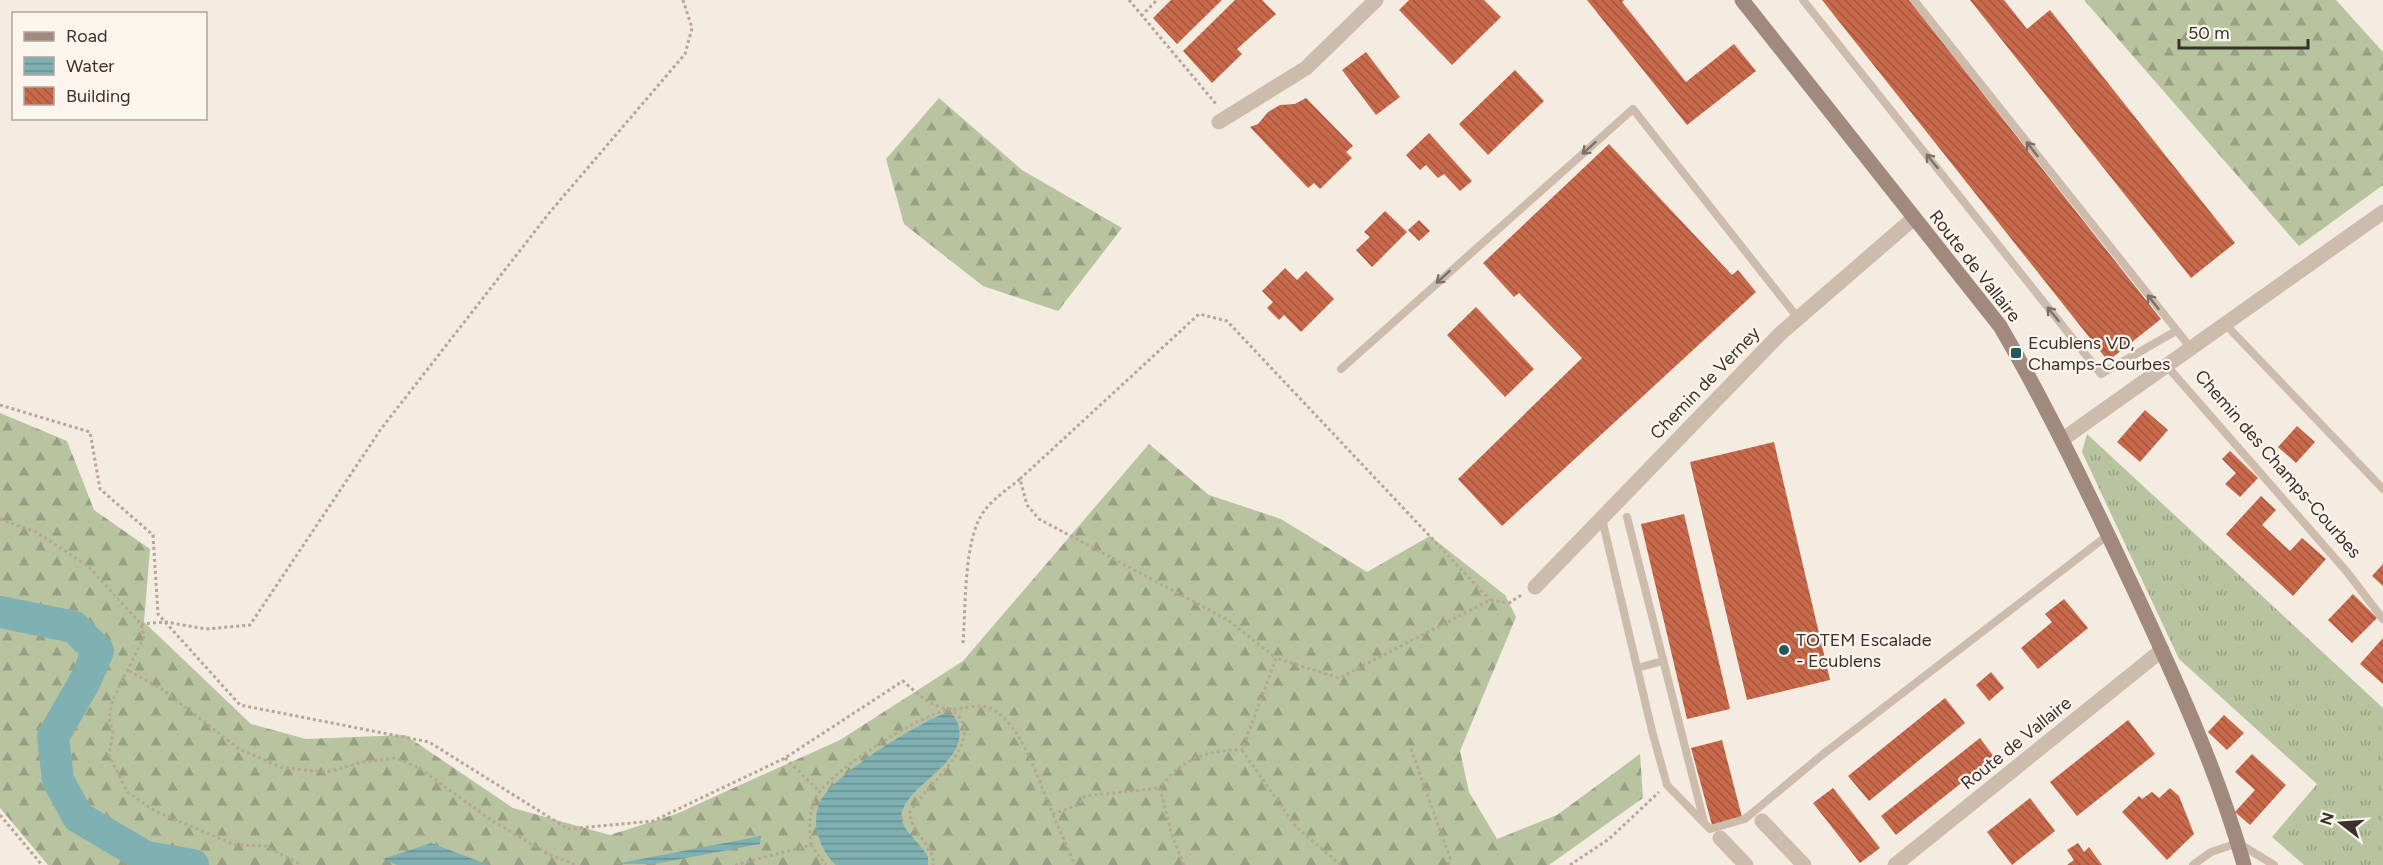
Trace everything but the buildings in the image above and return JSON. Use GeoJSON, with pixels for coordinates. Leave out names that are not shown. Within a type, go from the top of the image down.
{"type":"FeatureCollection","features":[{"type":"Feature","properties":{"kind":"street"},"geometry":{"type":"LineString","coordinates":[[1223,120],[1306,68],[1376,0]]}},
{"type":"Feature","properties":{"kind":"street","name":"Route de Vallaire"},"geometry":{"type":"LineString","coordinates":[[1742,0],[2000,326],[2063,439],[2196,725],[2244,865]]}},
{"type":"Feature","properties":{"kind":"street","name":"Chemin des Champs-Courbes"},"geometry":{"type":"LineString","coordinates":[[2063,439],[2383,212]]}},
{"type":"Feature","properties":{"kind":"street","name":"Chemin de Verney"},"geometry":{"type":"LineString","coordinates":[[1535,587],[1798,318],[1914,218]]}},
{"type":"Feature","properties":{"kind":"street","name":"Route de Vallaire"},"geometry":{"type":"LineString","coordinates":[[1895,865],[2162,650]]}},
{"type":"Feature","properties":{"kind":"street"},"geometry":{"type":"LineString","coordinates":[[1762,821],[1804,865]]}},
{"type":"Feature","properties":{"kind":"street"},"geometry":{"type":"LineString","coordinates":[[1720,838],[1746,865]]}},
{"type":"Feature","properties":{"kind":"lane"},"geometry":{"type":"LineString","coordinates":[[1803,0],[2102,375],[2176,331]]}},
{"type":"Feature","properties":{"kind":"lane"},"geometry":{"type":"LineString","coordinates":[[1914,0],[2190,347]]}},
{"type":"Feature","properties":{"kind":"lane"},"geometry":{"type":"LineString","coordinates":[[1341,369],[1633,109],[1798,318]]}},
{"type":"Feature","properties":{"kind":"lane"},"geometry":{"type":"LineString","coordinates":[[2225,324],[2383,489]]}},
{"type":"Feature","properties":{"kind":"lane","name":"Chemin des Champs-Courbes"},"geometry":{"type":"LineString","coordinates":[[2166,365],[2347,572],[2383,619]]}},
{"type":"Feature","properties":{"kind":"lane"},"geometry":{"type":"LineString","coordinates":[[1627,517],[1704,822]]}},
{"type":"Feature","properties":{"kind":"lane"},"geometry":{"type":"LineString","coordinates":[[1602,519],[1667,784],[1710,829],[1745,819],[1822,755],[2108,535]]}},
{"type":"Feature","properties":{"kind":"lane"},"geometry":{"type":"LineString","coordinates":[[1637,668],[1663,661]]}},
{"type":"Feature","properties":{"kind":"lane"},"geometry":{"type":"LineString","coordinates":[[2193,865],[2211,852],[2238,843],[2274,865]]}},
{"type":"Feature","properties":{"kind":"path"},"geometry":{"type":"LineString","coordinates":[[141,624],[166,622],[206,629],[250,625],[381,429],[550,212],[685,54],[692,28],[683,0]]}},
{"type":"Feature","properties":{"kind":"path"},"geometry":{"type":"LineString","coordinates":[[1129,0],[1223,120]]}},
{"type":"Feature","properties":{"kind":"path"},"geometry":{"type":"LineString","coordinates":[[1141,16],[1157,0]]}},
{"type":"Feature","properties":{"kind":"path"},"geometry":{"type":"LineString","coordinates":[[963,643],[971,551],[976,528],[984,510],[1199,314],[1227,321],[1490,600]]}},
{"type":"Feature","properties":{"kind":"path"},"geometry":{"type":"LineString","coordinates":[[0,405],[90,432],[100,489],[153,535],[158,614],[240,705],[429,742],[568,829],[653,821],[785,758],[903,681],[929,703],[950,709],[959,715],[964,724],[964,740],[954,759],[910,812],[910,823],[931,851],[933,865]]}},
{"type":"Feature","properties":{"kind":"path"},"geometry":{"type":"LineString","coordinates":[[1020,478],[1027,505],[1039,519],[1228,620],[1276,658],[1339,678],[1490,600],[1509,603],[1535,587]]}},
{"type":"Feature","properties":{"kind":"path"},"geometry":{"type":"LineString","coordinates":[[0,519],[36,532],[88,566],[141,624],[144,637],[113,699],[109,718],[113,733],[109,755],[127,792],[155,811],[235,845],[265,846],[302,865]]}},
{"type":"Feature","properties":{"kind":"path"},"geometry":{"type":"LineString","coordinates":[[1242,750],[1276,658]]}},
{"type":"Feature","properties":{"kind":"path"},"geometry":{"type":"LineString","coordinates":[[129,671],[162,689],[239,749],[283,768],[327,772],[363,762],[396,758],[419,768],[491,820],[538,848],[576,865]]}},
{"type":"Feature","properties":{"kind":"path"},"geometry":{"type":"LineString","coordinates":[[826,865],[811,845],[809,826],[812,806],[820,792],[841,772],[933,713],[982,706],[1002,715],[1017,733],[1075,865]]}},
{"type":"Feature","properties":{"kind":"path"},"geometry":{"type":"LineString","coordinates":[[1411,748],[1450,858],[1448,865]]}},
{"type":"Feature","properties":{"kind":"path"},"geometry":{"type":"LineString","coordinates":[[1184,865],[1171,832],[1160,788],[1172,770],[1195,759],[1224,749],[1242,750]]}},
{"type":"Feature","properties":{"kind":"path"},"geometry":{"type":"LineString","coordinates":[[1242,750],[1296,827],[1341,865]]}},
{"type":"Feature","properties":{"kind":"path"},"geometry":{"type":"LineString","coordinates":[[785,758],[820,792]]}},
{"type":"Feature","properties":{"kind":"path"},"geometry":{"type":"LineString","coordinates":[[1570,865],[1609,839],[1667,784]]}},
{"type":"Feature","properties":{"kind":"path"},"geometry":{"type":"LineString","coordinates":[[1053,814],[1078,805],[1084,796],[1160,788]]}},
{"type":"Feature","properties":{"kind":"path"},"geometry":{"type":"LineString","coordinates":[[0,815],[42,865]]}},
{"type":"Feature","properties":{"kind":"path"},"geometry":{"type":"LineString","coordinates":[[735,865],[811,845]]}},
{"type":"Feature","properties":{"kind":"green space"},"geometry":{"type":"Polygon","coordinates":[[[2084,0],[2336,0],[2383,52],[2383,185],[2299,246],[2084,0]]]}},
{"type":"Feature","properties":{"kind":"green space"},"geometry":{"type":"Polygon","coordinates":[[[939,98],[1022,170],[1122,228],[1058,311],[983,286],[904,224],[886,159],[939,98]]]}},
{"type":"Feature","properties":{"kind":"green space"},"geometry":{"type":"Polygon","coordinates":[[[0,413],[67,441],[94,510],[150,549],[144,622],[251,724],[306,739],[405,735],[513,808],[610,835],[676,814],[840,740],[963,661],[1149,444],[1209,495],[1281,519],[1367,572],[1430,536],[1505,595],[1516,617],[1460,751],[1469,792],[1497,839],[1557,815],[1640,754],[1643,798],[1549,865],[48,865],[0,808],[0,413]]]}},
{"type":"Feature","properties":{"kind":"green space"},"geometry":{"type":"Polygon","coordinates":[[[2087,434],[2383,708],[2383,865],[2304,865],[2272,837],[2317,784],[2179,659],[2082,452],[2087,434]]]}},
{"type":"Feature","properties":{"kind":"water"},"geometry":{"type":"Polygon","coordinates":[[[943,714],[954,716],[960,733],[956,748],[947,761],[909,799],[902,811],[903,824],[928,857],[928,865],[836,865],[825,852],[818,836],[816,818],[820,802],[841,778],[857,765],[895,740],[943,714]]]}},
{"type":"Feature","properties":{"kind":"water"},"geometry":{"type":"Polygon","coordinates":[[[761,836],[760,844],[654,864],[615,864],[761,836]]]}},
{"type":"Feature","properties":{"kind":"water"},"geometry":{"type":"Polygon","coordinates":[[[431,843],[489,865],[397,865],[383,859],[431,843]]]}},
{"type":"Feature","properties":{"kind":"waterway"},"geometry":{"type":"LineString","coordinates":[[0,612],[74,627],[98,651],[85,681],[53,737],[58,780],[78,817],[146,857],[193,865]]}},
{"type":"Feature","properties":{"kind":"place","name":"Ecublens VD, Champs-Courbes"},"geometry":{"type":"Point","coordinates":[2016,353]}},
{"type":"Feature","properties":{"kind":"place","name":"TOTEM Escalade - Ecublens"},"geometry":{"type":"Point","coordinates":[1784,650]}}]}
